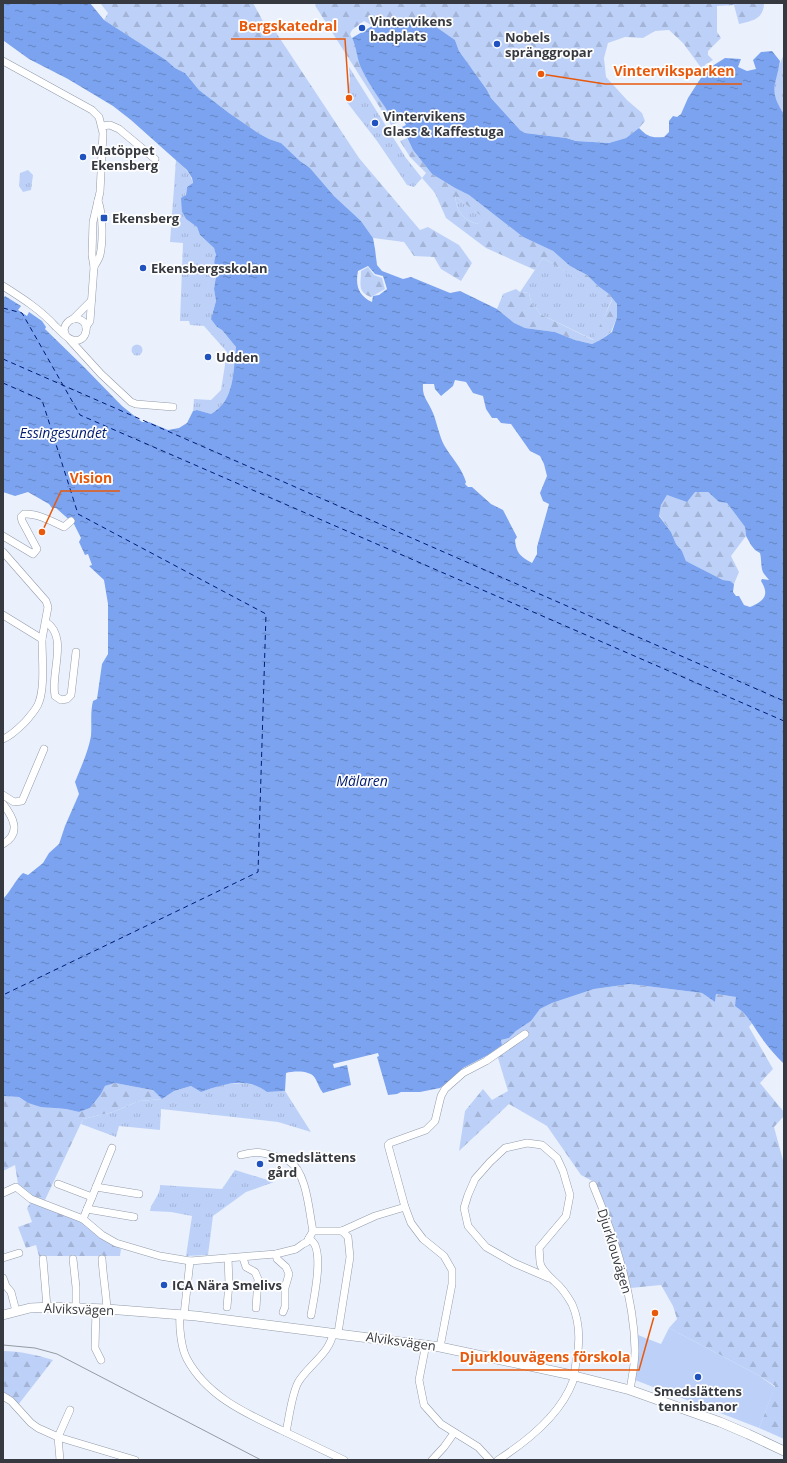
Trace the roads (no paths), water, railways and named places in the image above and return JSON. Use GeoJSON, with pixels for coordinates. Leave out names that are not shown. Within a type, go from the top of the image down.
{"type":"FeatureCollection","features":[{"type":"Feature","properties":{"kind":"street"},"geometry":{"type":"LineString","coordinates":[[3,60],[92,110],[99,117],[102,126],[103,133],[98,201],[102,209],[100,256],[94,267],[90,321],[86,327],[86,332],[83,338],[82,353]]}},
{"type":"Feature","properties":{"kind":"street"},"geometry":{"type":"LineString","coordinates":[[102,126],[110,125],[119,129],[155,159]]}},
{"type":"Feature","properties":{"kind":"street"},"geometry":{"type":"LineString","coordinates":[[3,286],[41,311],[131,402],[173,407]]}},
{"type":"Feature","properties":{"kind":"street"},"geometry":{"type":"LineString","coordinates":[[83,338],[76,341],[67,337],[64,330],[71,320],[91,300]]}},
{"type":"Feature","properties":{"kind":"street"},"geometry":{"type":"LineString","coordinates":[[53,323],[81,320],[86,327]]}},
{"type":"Feature","properties":{"kind":"street"},"geometry":{"type":"LineString","coordinates":[[3,536],[33,554],[37,548],[22,521],[21,517],[24,514],[34,515],[64,527],[71,521]]}},
{"type":"Feature","properties":{"kind":"street"},"geometry":{"type":"LineString","coordinates":[[3,552],[46,601],[48,607],[42,639],[42,692],[39,703],[34,712],[21,726],[3,739]]}},
{"type":"Feature","properties":{"kind":"street"},"geometry":{"type":"LineString","coordinates":[[3,615],[42,639]]}},
{"type":"Feature","properties":{"kind":"street"},"geometry":{"type":"LineString","coordinates":[[46,622],[57,635],[58,649],[54,689],[55,696],[61,700],[67,699],[71,695],[76,652]]}},
{"type":"Feature","properties":{"kind":"street"},"geometry":{"type":"LineString","coordinates":[[3,794],[14,802],[22,801],[44,749]]}},
{"type":"Feature","properties":{"kind":"street"},"geometry":{"type":"LineString","coordinates":[[3,804],[12,817],[14,823],[13,833],[10,840],[3,844]]}},
{"type":"Feature","properties":{"kind":"street"},"geometry":{"type":"LineString","coordinates":[[440,1346],[452,1284],[452,1270],[444,1256],[423,1239],[411,1223],[405,1207],[388,1145],[426,1130],[435,1121],[440,1096],[445,1089],[463,1073],[486,1061],[525,1034]]}},
{"type":"Feature","properties":{"kind":"street"},"geometry":{"type":"LineString","coordinates":[[498,1460],[518,1447],[544,1423],[564,1397],[572,1382],[579,1348],[577,1321],[571,1302],[556,1282],[514,1263],[486,1247],[468,1226],[464,1208],[470,1189],[475,1179],[505,1148],[527,1143],[542,1145],[557,1158],[563,1171],[570,1195],[566,1216],[539,1248],[541,1265],[549,1278]]}},
{"type":"Feature","properties":{"kind":"street"},"geometry":{"type":"LineString","coordinates":[[83,1219],[112,1148]]}},
{"type":"Feature","properties":{"kind":"street"},"geometry":{"type":"LineString","coordinates":[[241,1155],[253,1152],[262,1152],[289,1161],[298,1170],[305,1188],[311,1234],[318,1259],[311,1315]]}},
{"type":"Feature","properties":{"kind":"street"},"geometry":{"type":"LineString","coordinates":[[58,1184],[92,1197]]}},
{"type":"Feature","properties":{"kind":"street","name":"Djurklouvägen"},"geometry":{"type":"LineString","coordinates":[[593,1185],[603,1209],[629,1291],[635,1350],[635,1361],[630,1390]]}},
{"type":"Feature","properties":{"kind":"street"},"geometry":{"type":"LineString","coordinates":[[3,1193],[16,1187],[31,1199],[83,1219],[102,1235],[116,1243],[160,1256],[190,1261],[243,1258],[276,1254],[296,1248],[307,1242],[311,1234]]}},
{"type":"Feature","properties":{"kind":"street"},"geometry":{"type":"LineString","coordinates":[[96,1187],[139,1194]]}},
{"type":"Feature","properties":{"kind":"street"},"geometry":{"type":"LineString","coordinates":[[311,1234],[342,1231],[375,1216],[405,1207]]}},
{"type":"Feature","properties":{"kind":"street"},"geometry":{"type":"LineString","coordinates":[[87,1209],[134,1217]]}},
{"type":"Feature","properties":{"kind":"street"},"geometry":{"type":"LineString","coordinates":[[286,1432],[298,1381],[329,1346],[335,1333],[350,1257],[348,1237],[342,1231]]}},
{"type":"Feature","properties":{"kind":"street"},"geometry":{"type":"LineString","coordinates":[[3,1258],[19,1253]]}},
{"type":"Feature","properties":{"kind":"street"},"geometry":{"type":"LineString","coordinates":[[276,1254],[277,1259],[286,1267],[289,1274],[285,1288],[285,1307],[283,1312]]}},
{"type":"Feature","properties":{"kind":"street"},"geometry":{"type":"LineString","coordinates":[[227,1307],[229,1283],[228,1258]]}},
{"type":"Feature","properties":{"kind":"street"},"geometry":{"type":"LineString","coordinates":[[243,1258],[246,1267],[255,1272],[258,1279],[256,1308]]}},
{"type":"Feature","properties":{"kind":"street"},"geometry":{"type":"LineString","coordinates":[[43,1259],[47,1307]]}},
{"type":"Feature","properties":{"kind":"street"},"geometry":{"type":"LineString","coordinates":[[73,1259],[76,1287],[76,1307]]}},
{"type":"Feature","properties":{"kind":"street"},"geometry":{"type":"LineString","coordinates":[[102,1259],[107,1309]]}},
{"type":"Feature","properties":{"kind":"street"},"geometry":{"type":"LineString","coordinates":[[190,1261],[180,1329],[186,1358],[195,1373],[218,1395],[245,1412],[344,1460]]}},
{"type":"Feature","properties":{"kind":"street"},"geometry":{"type":"LineString","coordinates":[[3,1278],[6,1286],[11,1292],[16,1311]]}},
{"type":"Feature","properties":{"kind":"street","name":"Alviksvägen"},"geometry":{"type":"LineString","coordinates":[[3,1315],[16,1311],[47,1307],[96,1308],[182,1315],[440,1346],[574,1375],[630,1390],[720,1422],[784,1451]]}},
{"type":"Feature","properties":{"kind":"street"},"geometry":{"type":"LineString","coordinates":[[96,1308],[95,1348],[101,1360]]}},
{"type":"Feature","properties":{"kind":"street"},"geometry":{"type":"LineString","coordinates":[[426,1344],[419,1380],[424,1405],[441,1424],[478,1447],[490,1460]]}},
{"type":"Feature","properties":{"kind":"street"},"geometry":{"type":"LineString","coordinates":[[3,1396],[11,1401],[31,1423],[38,1428],[58,1437],[135,1460]]}},
{"type":"Feature","properties":{"kind":"street"},"geometry":{"type":"LineString","coordinates":[[60,1460],[58,1437],[70,1410]]}},
{"type":"Feature","properties":{"kind":"street"},"geometry":{"type":"LineString","coordinates":[[432,1460],[454,1433]]}},
{"type":"Feature","properties":{"kind":"water","name":"Mälaren"},"geometry":{"type":"Polygon","coordinates":[[[3,3],[90,3],[104,20],[166,60],[175,68],[185,73],[199,90],[229,113],[258,133],[281,143],[300,161],[310,168],[334,196],[361,221],[373,238],[377,265],[382,271],[403,279],[411,277],[450,293],[460,291],[497,309],[514,323],[525,328],[555,332],[575,340],[592,344],[612,332],[617,317],[617,304],[609,294],[587,275],[570,266],[553,251],[523,237],[469,195],[432,174],[413,150],[402,127],[406,125],[404,121],[396,123],[377,96],[361,68],[352,38],[382,20],[408,20],[432,24],[455,40],[459,51],[491,98],[520,130],[525,133],[566,138],[576,141],[609,143],[626,138],[639,128],[650,136],[664,137],[669,132],[669,121],[673,116],[677,117],[681,114],[688,98],[706,70],[725,58],[741,59],[738,67],[747,71],[756,69],[753,60],[761,52],[772,51],[780,61],[774,88],[776,99],[784,114],[784,1064],[766,1044],[747,1016],[735,1006],[736,997],[716,994],[715,1002],[702,993],[630,984],[594,989],[552,1003],[540,1009],[531,1021],[516,1031],[509,1038],[501,1040],[502,1045],[488,1055],[463,1068],[440,1088],[420,1092],[401,1092],[388,1095],[377,1057],[379,1056],[378,1053],[333,1064],[334,1068],[347,1065],[351,1085],[323,1093],[313,1075],[306,1072],[297,1072],[286,1073],[285,1091],[267,1092],[251,1084],[235,1083],[218,1086],[201,1092],[191,1086],[174,1091],[162,1099],[153,1090],[115,1083],[105,1086],[101,1094],[90,1108],[79,1112],[66,1109],[41,1107],[28,1103],[19,1097],[3,1096],[3,899],[23,873],[28,875],[43,863],[49,853],[59,844],[79,794],[75,782],[90,742],[92,705],[93,701],[97,699],[102,664],[108,654],[108,604],[104,580],[89,566],[92,565],[88,554],[85,555],[79,542],[81,538],[74,524],[56,508],[52,508],[49,504],[28,492],[15,496],[3,492],[3,299],[5,296],[21,306],[18,310],[27,316],[29,312],[42,321],[46,327],[45,329],[122,406],[142,422],[149,422],[168,430],[179,428],[187,423],[193,411],[197,410],[211,414],[225,401],[231,385],[236,347],[211,319],[216,301],[214,289],[217,270],[214,262],[216,255],[214,248],[200,235],[197,227],[186,219],[182,212],[181,198],[186,195],[187,187],[193,183],[187,170],[113,106],[68,79],[29,59],[4,41],[3,3]],[[368,266],[358,271],[357,281],[361,294],[372,302],[373,296],[379,295],[387,289],[383,276],[375,274],[368,266]],[[455,380],[453,386],[441,396],[435,389],[434,384],[423,384],[424,396],[433,413],[442,441],[462,472],[466,482],[465,484],[468,487],[472,487],[491,504],[503,510],[517,537],[515,540],[518,551],[522,557],[532,563],[537,554],[537,547],[549,504],[543,501],[540,493],[547,476],[544,464],[540,456],[530,451],[511,424],[501,423],[497,418],[492,418],[486,409],[483,396],[473,393],[466,382],[455,380]],[[695,492],[687,502],[667,495],[661,505],[659,516],[671,532],[686,561],[734,584],[733,592],[736,596],[739,596],[744,605],[750,607],[762,600],[765,590],[761,581],[762,579],[769,580],[762,570],[760,553],[751,545],[746,536],[745,527],[727,503],[719,502],[708,492],[695,492]]]}},
{"type":"Feature","properties":{"kind":"tram line"},"geometry":{"type":"LineString","coordinates":[[3,1345],[35,1348],[57,1354],[261,1460]]}},
{"type":"Feature","properties":{"kind":"place","name":"Vintervikens badplats"},"geometry":{"type":"Point","coordinates":[362,28]}},
{"type":"Feature","properties":{"kind":"place","name":"Nobels spränggropar"},"geometry":{"type":"Point","coordinates":[497,44]}},
{"type":"Feature","properties":{"kind":"place","name":"Vinterviksparken"},"geometry":{"type":"Point","coordinates":[541,74]}},
{"type":"Feature","properties":{"kind":"place","name":"Bergskatedral"},"geometry":{"type":"Point","coordinates":[349,98]}},
{"type":"Feature","properties":{"kind":"place","name":"Vintervikens Glass & Kaffestuga"},"geometry":{"type":"Point","coordinates":[375,123]}},
{"type":"Feature","properties":{"kind":"place","name":"Matöppet Ekensberg"},"geometry":{"type":"Point","coordinates":[83,157]}},
{"type":"Feature","properties":{"kind":"place","name":"Ekensberg"},"geometry":{"type":"Point","coordinates":[104,218]}},
{"type":"Feature","properties":{"kind":"place","name":"Ekensbergsskolan"},"geometry":{"type":"Point","coordinates":[143,268]}},
{"type":"Feature","properties":{"kind":"place","name":"Udden"},"geometry":{"type":"Point","coordinates":[208,357]}},
{"type":"Feature","properties":{"kind":"place","name":"Vision"},"geometry":{"type":"Point","coordinates":[42,532]}},
{"type":"Feature","properties":{"kind":"place","name":"Smedslättens gård"},"geometry":{"type":"Point","coordinates":[260,1164]}},
{"type":"Feature","properties":{"kind":"place","name":"ICA Nära Smelivs"},"geometry":{"type":"Point","coordinates":[164,1285]}},
{"type":"Feature","properties":{"kind":"place","name":"Djurklouvägens förskola"},"geometry":{"type":"Point","coordinates":[655,1313]}},
{"type":"Feature","properties":{"kind":"place","name":"Smedslättens tennisbanor"},"geometry":{"type":"Point","coordinates":[698,1377]}},
{"type":"Feature","properties":{"kind":"water label","name":"Essingesundet"},"geometry":{"type":"Point","coordinates":[63,432]}}]}
